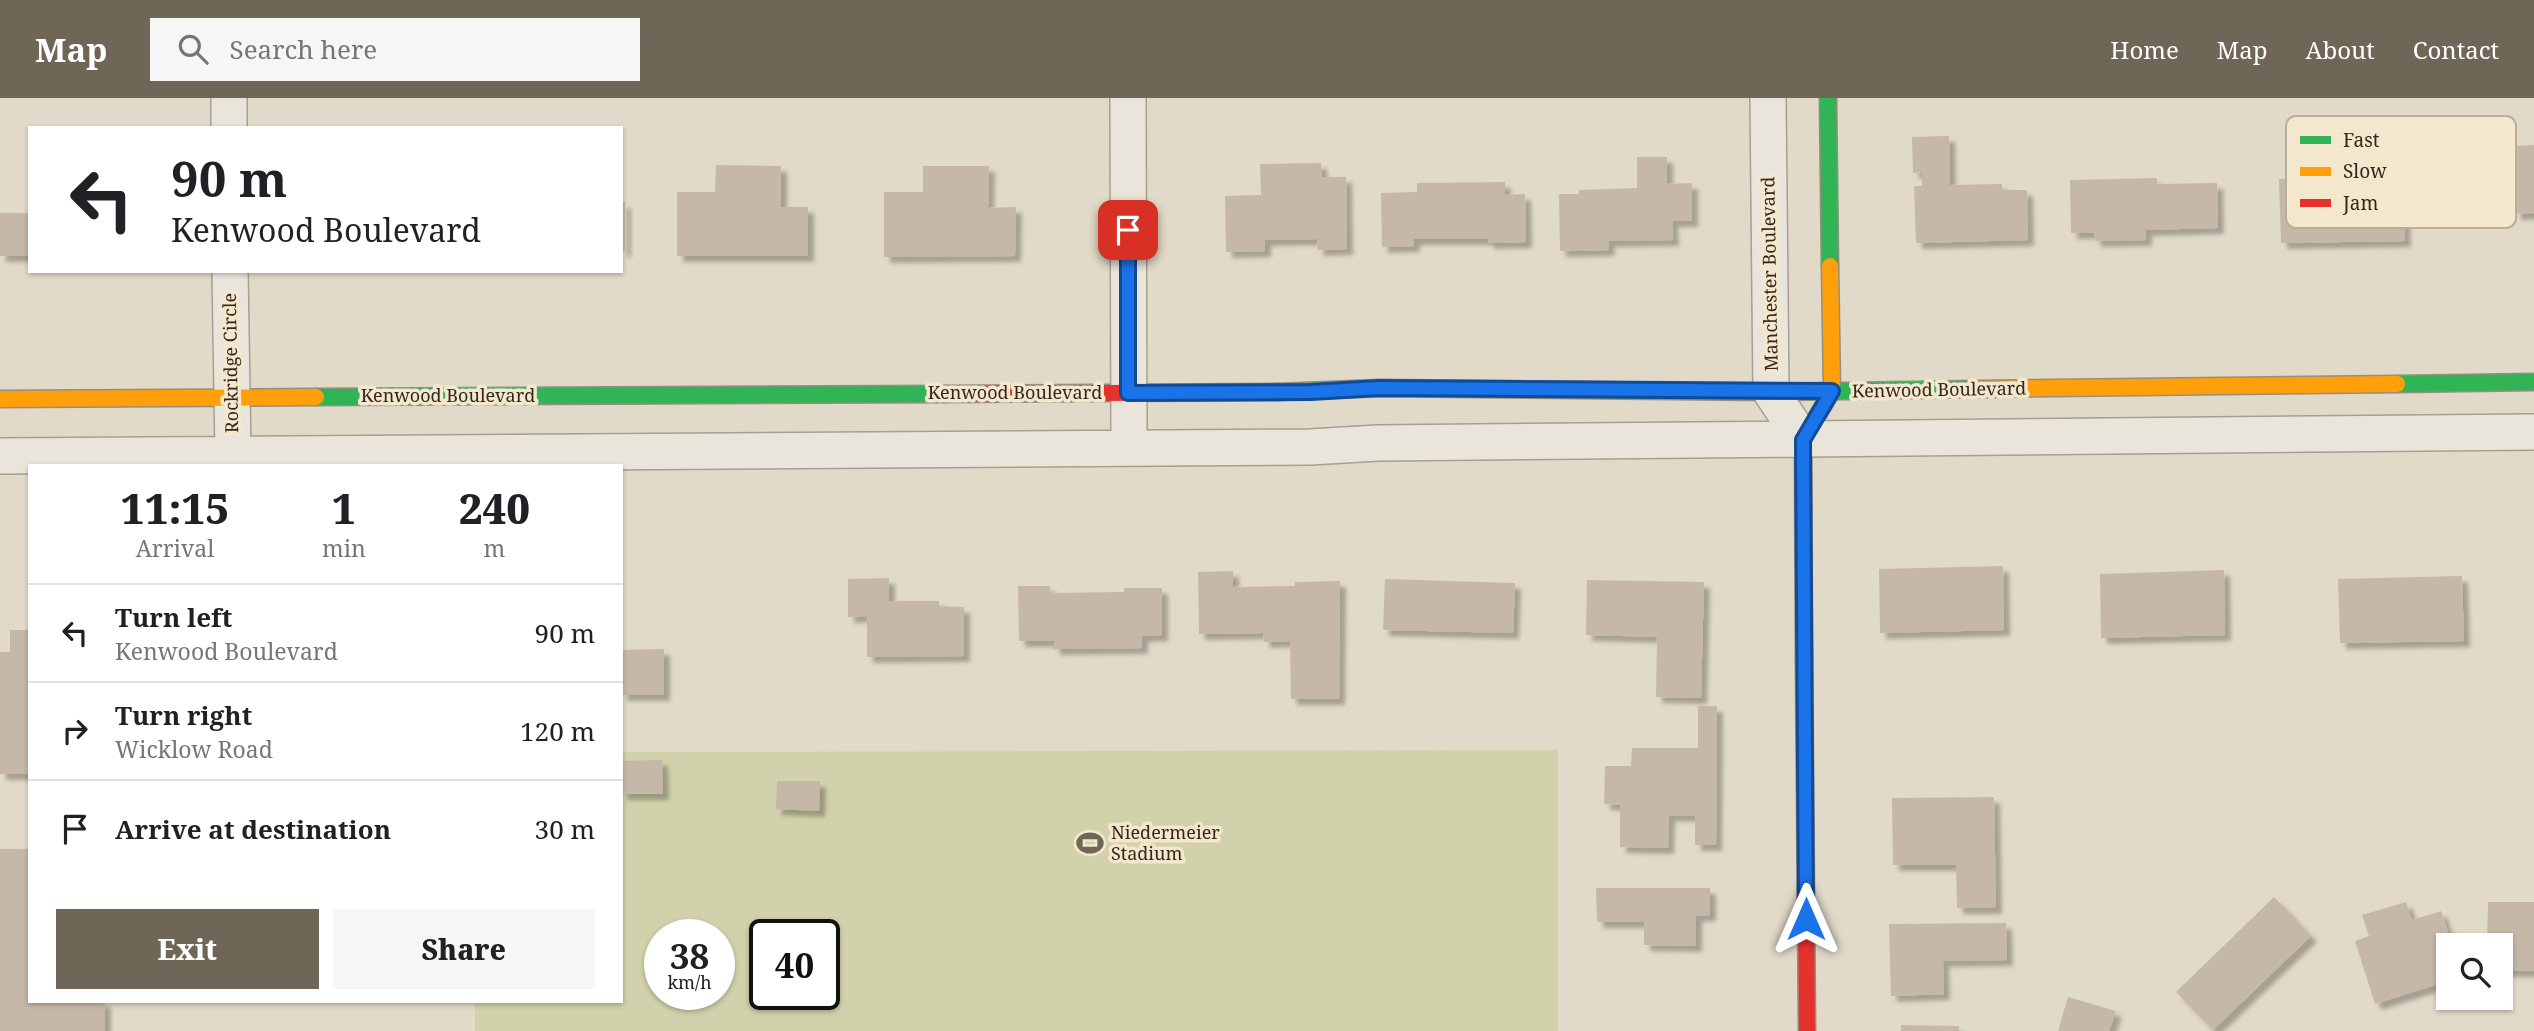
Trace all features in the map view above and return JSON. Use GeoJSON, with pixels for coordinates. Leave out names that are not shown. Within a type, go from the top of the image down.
{"type":"FeatureCollection","features":[{"type":"Feature","properties":{"kind":"street"},"geometry":{"type":"LineString","coordinates":[[229,98],[229,126]]}},
{"type":"Feature","properties":{"kind":"street"},"geometry":{"type":"LineString","coordinates":[[1128,98],[1129,447]]}},
{"type":"Feature","properties":{"kind":"street","name":"Manchester Boulevard"},"geometry":{"type":"LineString","coordinates":[[1768,98],[1771,392],[1803,440]]}},
{"type":"Feature","properties":{"kind":"street"},"geometry":{"type":"LineString","coordinates":[[1807,1031],[1803,440],[1832,391],[1828,98]]}},
{"type":"Feature","properties":{"kind":"street","name":"Rockridge Circle"},"geometry":{"type":"LineString","coordinates":[[230,273],[233,455]]}},
{"type":"Feature","properties":{"kind":"street","name":"Kenwood Boulevard"},"geometry":{"type":"LineString","coordinates":[[0,399],[1311,392],[1379,388],[1771,392],[2534,382]]}},
{"type":"Feature","properties":{"kind":"street"},"geometry":{"type":"LineString","coordinates":[[0,456],[1296,447],[1378,443],[2534,432]]}},
{"type":"Feature","properties":{"kind":"green space","name":"Niedermeier Stadium"},"geometry":{"type":"Polygon","coordinates":[[[1558,750],[1558,1031],[475,1031],[475,1003],[623,1003],[623,752],[1558,750]]]}},
{"type":"Feature","properties":{"kind":"building"},"geometry":{"type":"Polygon","coordinates":[[[1949,136],[1950,185],[2002,184],[2002,190],[2027,190],[2028,240],[1916,243],[1914,186],[1922,186],[1922,172],[1913,173],[1912,137],[1949,136]]]}},
{"type":"Feature","properties":{"kind":"building"},"geometry":{"type":"Polygon","coordinates":[[[2534,145],[2534,213],[2516,214],[2516,146],[2534,145]]]}},
{"type":"Feature","properties":{"kind":"building"},"geometry":{"type":"Polygon","coordinates":[[[1637,157],[1667,157],[1667,184],[1692,183],[1692,221],[1672,221],[1673,240],[1608,241],[1609,250],[1560,251],[1559,194],[1579,194],[1579,190],[1637,188],[1637,157]]]}},
{"type":"Feature","properties":{"kind":"building"},"geometry":{"type":"Polygon","coordinates":[[[1321,163],[1322,177],[1346,177],[1347,249],[1317,250],[1318,239],[1265,240],[1265,251],[1226,252],[1225,196],[1261,195],[1260,164],[1321,163]]]}},
{"type":"Feature","properties":{"kind":"building"},"geometry":{"type":"Polygon","coordinates":[[[716,165],[781,166],[781,207],[808,207],[808,256],[677,256],[677,192],[715,192],[716,165]]]}},
{"type":"Feature","properties":{"kind":"building"},"geometry":{"type":"Polygon","coordinates":[[[923,166],[989,166],[988,208],[1016,207],[1015,256],[884,257],[884,192],[923,192],[923,166]]]}},
{"type":"Feature","properties":{"kind":"building"},"geometry":{"type":"Polygon","coordinates":[[[2157,178],[2157,184],[2217,183],[2218,228],[2146,230],[2146,240],[2095,241],[2094,233],[2071,233],[2070,180],[2157,178]]]}},
{"type":"Feature","properties":{"kind":"building"},"geometry":{"type":"Polygon","coordinates":[[[2279,179],[2286,179],[2286,228],[2405,228],[2405,241],[2281,243],[2279,179]]]}},
{"type":"Feature","properties":{"kind":"building"},"geometry":{"type":"Polygon","coordinates":[[[1505,182],[1505,195],[1525,194],[1526,242],[1414,239],[1414,246],[1382,247],[1381,193],[1417,192],[1417,183],[1505,182]]]}},
{"type":"Feature","properties":{"kind":"building"},"geometry":{"type":"Polygon","coordinates":[[[623,202],[625,202],[623,251],[623,202]]]}},
{"type":"Feature","properties":{"kind":"building"},"geometry":{"type":"Polygon","coordinates":[[[0,213],[28,213],[28,256],[0,256],[0,213]]]}},
{"type":"Feature","properties":{"kind":"building"},"geometry":{"type":"Polygon","coordinates":[[[2003,566],[2004,630],[1880,633],[1879,569],[2003,566]]]}},
{"type":"Feature","properties":{"kind":"building"},"geometry":{"type":"Polygon","coordinates":[[[2224,570],[2225,635],[2101,638],[2100,574],[2224,570]]]}},
{"type":"Feature","properties":{"kind":"building"},"geometry":{"type":"Polygon","coordinates":[[[1233,571],[1233,587],[1295,586],[1295,582],[1340,581],[1339,699],[1291,699],[1290,641],[1264,642],[1263,633],[1199,634],[1198,572],[1233,571]]]}},
{"type":"Feature","properties":{"kind":"building"},"geometry":{"type":"Polygon","coordinates":[[[2462,576],[2464,641],[2340,643],[2338,579],[2462,576]]]}},
{"type":"Feature","properties":{"kind":"building"},"geometry":{"type":"Polygon","coordinates":[[[889,578],[889,601],[939,601],[939,606],[964,607],[964,656],[867,657],[867,616],[848,617],[848,579],[889,578]]]}},
{"type":"Feature","properties":{"kind":"building"},"geometry":{"type":"Polygon","coordinates":[[[1385,579],[1515,583],[1513,633],[1383,630],[1385,579]]]}},
{"type":"Feature","properties":{"kind":"building"},"geometry":{"type":"Polygon","coordinates":[[[1587,580],[1704,582],[1701,698],[1656,697],[1657,637],[1586,635],[1587,580]]]}},
{"type":"Feature","properties":{"kind":"building"},"geometry":{"type":"Polygon","coordinates":[[[1018,586],[1050,586],[1050,593],[1124,592],[1124,588],[1162,588],[1162,635],[1142,636],[1142,648],[1054,649],[1054,641],[1019,641],[1018,586]]]}},
{"type":"Feature","properties":{"kind":"building"},"geometry":{"type":"Polygon","coordinates":[[[10,630],[28,630],[28,774],[0,774],[0,652],[10,652],[10,630]]]}},
{"type":"Feature","properties":{"kind":"building"},"geometry":{"type":"Polygon","coordinates":[[[664,649],[664,695],[623,695],[623,650],[664,649]]]}},
{"type":"Feature","properties":{"kind":"building"},"geometry":{"type":"Polygon","coordinates":[[[1698,706],[1717,706],[1716,845],[1695,845],[1695,816],[1669,815],[1668,848],[1620,847],[1620,805],[1604,804],[1605,766],[1631,766],[1632,748],[1698,748],[1698,706]]]}},
{"type":"Feature","properties":{"kind":"building"},"geometry":{"type":"Polygon","coordinates":[[[662,760],[663,794],[623,794],[623,761],[662,760]]]}},
{"type":"Feature","properties":{"kind":"building"},"geometry":{"type":"Polygon","coordinates":[[[777,781],[820,781],[819,811],[776,809],[777,781]]]}},
{"type":"Feature","properties":{"kind":"building"},"geometry":{"type":"Polygon","coordinates":[[[1994,797],[1996,908],[1957,908],[1956,865],[1893,865],[1892,798],[1994,797]]]}},
{"type":"Feature","properties":{"kind":"building"},"geometry":{"type":"Polygon","coordinates":[[[0,849],[28,849],[28,1003],[105,1003],[105,1031],[0,1031],[0,849]]]}},
{"type":"Feature","properties":{"kind":"building"},"geometry":{"type":"Polygon","coordinates":[[[1596,888],[1710,888],[1710,915],[1696,916],[1696,946],[1644,945],[1644,922],[1597,922],[1596,888]]]}},
{"type":"Feature","properties":{"kind":"building"},"geometry":{"type":"Polygon","coordinates":[[[2274,897],[2311,936],[2213,1030],[2176,992],[2274,897]]]}},
{"type":"Feature","properties":{"kind":"building"},"geometry":{"type":"Polygon","coordinates":[[[2406,902],[2412,920],[2441,911],[2448,933],[2436,933],[2436,985],[2375,1004],[2355,941],[2369,936],[2362,915],[2406,902]]]}},
{"type":"Feature","properties":{"kind":"building"},"geometry":{"type":"Polygon","coordinates":[[[2488,902],[2534,902],[2534,971],[2513,971],[2513,933],[2487,933],[2488,902]]]}},
{"type":"Feature","properties":{"kind":"building"},"geometry":{"type":"Polygon","coordinates":[[[2006,923],[2007,960],[1943,961],[1944,994],[1891,996],[1889,924],[2006,923]]]}},
{"type":"Feature","properties":{"kind":"building"},"geometry":{"type":"Polygon","coordinates":[[[2068,997],[2116,1011],[2109,1031],[2058,1031],[2068,997]]]}},
{"type":"Feature","properties":{"kind":"building"},"geometry":{"type":"Polygon","coordinates":[[[1901,1025],[1959,1026],[1959,1031],[1901,1031],[1901,1025]]]}},
{"type":"Feature","properties":{"kind":"traffic: fast"},"geometry":{"type":"LineString","coordinates":[[1828,98],[1830,266]]}},
{"type":"Feature","properties":{"kind":"traffic: fast"},"geometry":{"type":"LineString","coordinates":[[2397,384],[2534,382]]}},
{"type":"Feature","properties":{"kind":"traffic: fast"},"geometry":{"type":"LineString","coordinates":[[1277,392],[1379,388],[1771,392],[1977,389]]}},
{"type":"Feature","properties":{"kind":"traffic: fast"},"geometry":{"type":"LineString","coordinates":[[316,397],[945,394]]}},
{"type":"Feature","properties":{"kind":"traffic: slow"},"geometry":{"type":"LineString","coordinates":[[1804,660],[1803,440],[1832,391],[1830,266]]}},
{"type":"Feature","properties":{"kind":"traffic: slow"},"geometry":{"type":"LineString","coordinates":[[1977,389],[2397,384]]}},
{"type":"Feature","properties":{"kind":"traffic: slow"},"geometry":{"type":"LineString","coordinates":[[0,399],[316,397]]}},
{"type":"Feature","properties":{"kind":"traffic: jam"},"geometry":{"type":"LineString","coordinates":[[945,394],[1277,392]]}},
{"type":"Feature","properties":{"kind":"traffic: jam"},"geometry":{"type":"LineString","coordinates":[[1804,660],[1807,1031]]}},
{"type":"Feature","properties":{"kind":"place","name":"Niedermeier Stadium"},"geometry":{"type":"Point","coordinates":[1090,843]}},
{"type":"Feature","properties":{"kind":"route"},"geometry":{"type":"LineString","coordinates":[[1128,230],[1128,393],[1311,392],[1379,388],[1832,391],[1803,440],[1806,919]]}}]}
